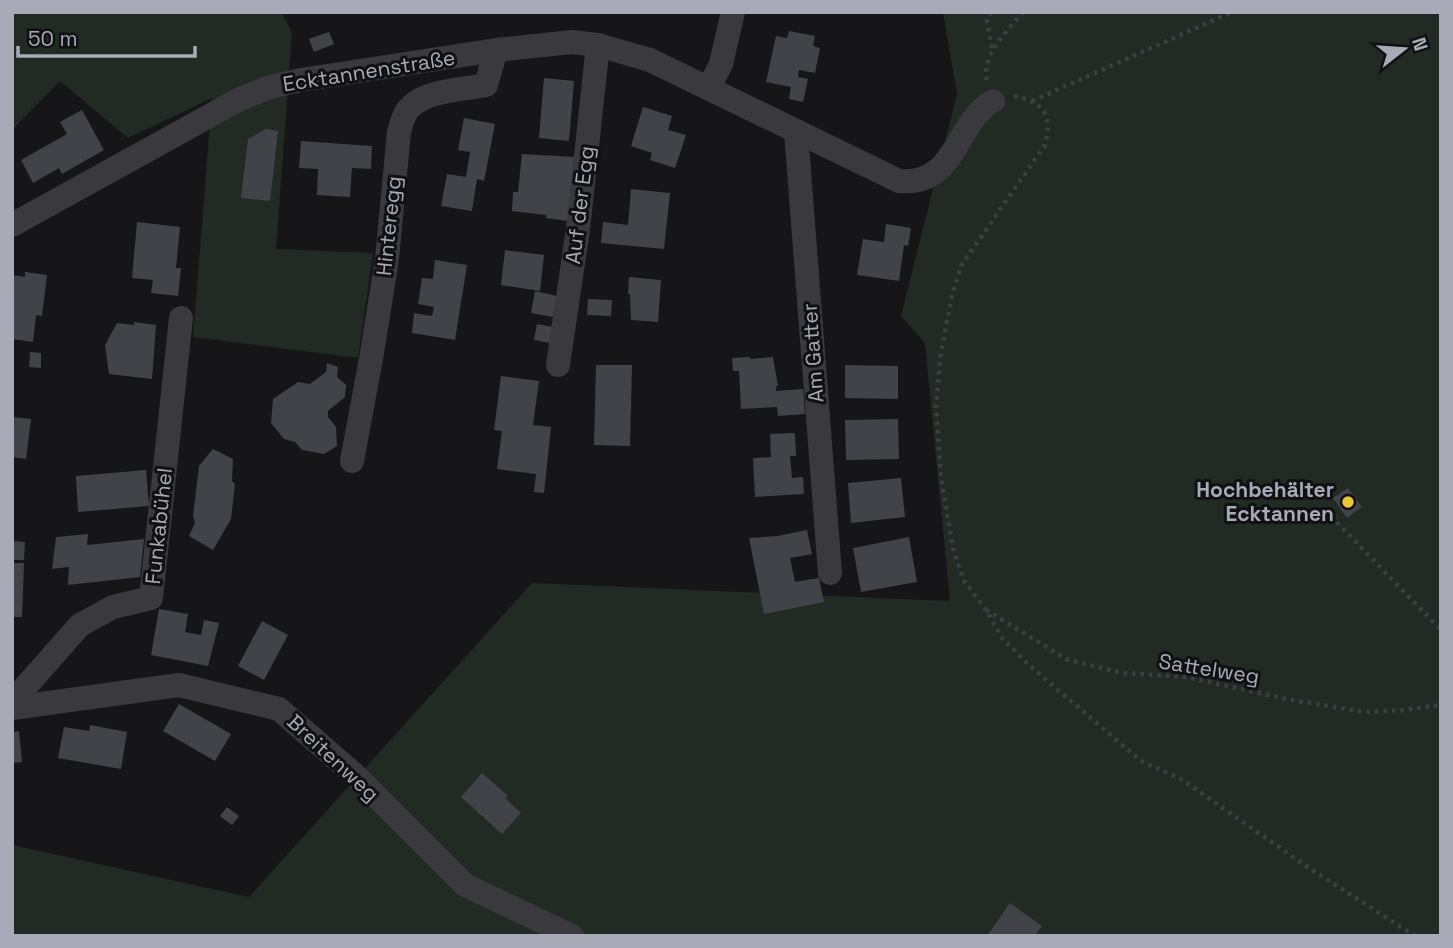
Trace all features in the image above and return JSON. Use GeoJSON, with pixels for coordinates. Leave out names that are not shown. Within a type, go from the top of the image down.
{"type":"FeatureCollection","features":[{"type":"Feature","properties":{"kind":"street"},"geometry":{"type":"LineString","coordinates":[[709,87],[721,64],[733,12]]}},
{"type":"Feature","properties":{"kind":"street","name":"Ecktannenstraße"},"geometry":{"type":"LineString","coordinates":[[12,225],[240,99],[270,87],[496,50],[572,41],[598,45],[650,60],[900,181],[927,179],[947,161],[981,108],[993,101]]}},
{"type":"Feature","properties":{"kind":"street","name":"Auf der Egg"},"geometry":{"type":"LineString","coordinates":[[558,365],[578,229],[598,45]]}},
{"type":"Feature","properties":{"kind":"street","name":"Hinteregg"},"geometry":{"type":"LineString","coordinates":[[352,461],[387,259],[399,132],[406,112],[417,101],[486,85],[496,50]]}},
{"type":"Feature","properties":{"kind":"street","name":"Am Gatter"},"geometry":{"type":"LineString","coordinates":[[796,132],[830,573]]}},
{"type":"Feature","properties":{"kind":"street","name":"Funkabühel"},"geometry":{"type":"LineString","coordinates":[[12,702],[80,625],[113,607],[151,598],[181,318]]}},
{"type":"Feature","properties":{"kind":"street","name":"Breitenweg"},"geometry":{"type":"LineString","coordinates":[[12,708],[179,685],[279,709],[356,776],[465,886],[572,936]]}},
{"type":"Feature","properties":{"kind":"path"},"geometry":{"type":"LineString","coordinates":[[990,12],[988,20],[992,51]]}},
{"type":"Feature","properties":{"kind":"path"},"geometry":{"type":"LineString","coordinates":[[1023,12],[992,51],[985,71],[993,101],[1016,96],[1031,101],[1043,110],[1050,124],[1045,145],[961,266],[952,295],[941,352],[936,406],[941,478],[953,548],[964,581],[986,610],[1002,638],[1030,666],[1141,761],[1181,779],[1312,870],[1415,936]]}},
{"type":"Feature","properties":{"kind":"path"},"geometry":{"type":"LineString","coordinates":[[1031,101],[1232,12]]}},
{"type":"Feature","properties":{"kind":"path"},"geometry":{"type":"LineString","coordinates":[[1325,510],[1441,630]]}},
{"type":"Feature","properties":{"kind":"path","name":"Sattelweg"},"geometry":{"type":"LineString","coordinates":[[986,610],[1066,659],[1122,673],[1187,677],[1286,699],[1365,712],[1441,705]]}},
{"type":"Feature","properties":{"kind":"shaded area"},"geometry":{"type":"Polygon","coordinates":[[[12,12],[281,12],[292,32],[276,249],[373,253],[358,358],[193,337],[212,98],[128,138],[60,81],[12,130],[12,12]]]}},
{"type":"Feature","properties":{"kind":"shaded area"},"geometry":{"type":"Polygon","coordinates":[[[943,12],[1441,12],[1441,936],[12,936],[12,845],[249,897],[532,583],[950,601],[925,343],[901,316],[957,94],[943,12]]]}},
{"type":"Feature","properties":{"kind":"building"},"geometry":{"type":"Polygon","coordinates":[[[789,31],[815,36],[813,46],[820,48],[815,73],[799,70],[798,77],[808,79],[803,102],[789,99],[791,87],[766,82],[776,36],[787,38],[789,31]]]}},
{"type":"Feature","properties":{"kind":"building"},"geometry":{"type":"Polygon","coordinates":[[[329,32],[334,44],[314,52],[309,39],[329,32]]]}},
{"type":"Feature","properties":{"kind":"building"},"geometry":{"type":"Polygon","coordinates":[[[544,78],[574,81],[569,141],[539,138],[544,78]]]}},
{"type":"Feature","properties":{"kind":"building"},"geometry":{"type":"Polygon","coordinates":[[[643,107],[672,116],[668,130],[686,135],[675,168],[650,160],[652,153],[631,146],[643,107]]]}},
{"type":"Feature","properties":{"kind":"building"},"geometry":{"type":"Polygon","coordinates":[[[82,110],[104,150],[62,174],[59,168],[33,183],[21,160],[67,134],[60,122],[82,110]]]}},
{"type":"Feature","properties":{"kind":"building"},"geometry":{"type":"Polygon","coordinates":[[[464,118],[495,124],[484,181],[477,179],[472,211],[441,206],[447,174],[466,177],[470,152],[458,150],[464,118]]]}},
{"type":"Feature","properties":{"kind":"building"},"geometry":{"type":"Polygon","coordinates":[[[266,129],[278,131],[270,201],[241,198],[248,139],[266,129]]]}},
{"type":"Feature","properties":{"kind":"building"},"geometry":{"type":"Polygon","coordinates":[[[301,141],[372,146],[371,169],[352,168],[350,197],[317,195],[318,169],[299,168],[301,141]]]}},
{"type":"Feature","properties":{"kind":"building"},"geometry":{"type":"Polygon","coordinates":[[[522,154],[575,157],[568,221],[512,211],[513,192],[518,192],[522,154]]]}},
{"type":"Feature","properties":{"kind":"building"},"geometry":{"type":"Polygon","coordinates":[[[631,189],[670,193],[664,249],[601,243],[603,222],[628,225],[631,189]]]}},
{"type":"Feature","properties":{"kind":"building"},"geometry":{"type":"Polygon","coordinates":[[[137,222],[180,227],[176,268],[181,268],[178,296],[151,293],[153,280],[132,278],[137,222]]]}},
{"type":"Feature","properties":{"kind":"building"},"geometry":{"type":"Polygon","coordinates":[[[886,224],[911,228],[908,246],[904,245],[899,281],[857,275],[863,239],[884,242],[886,224]]]}},
{"type":"Feature","properties":{"kind":"building"},"geometry":{"type":"Polygon","coordinates":[[[505,250],[544,255],[540,291],[501,285],[505,250]]]}},
{"type":"Feature","properties":{"kind":"building"},"geometry":{"type":"Polygon","coordinates":[[[435,260],[467,265],[455,340],[412,333],[414,313],[432,316],[434,307],[418,304],[422,278],[433,279],[435,260]]]}},
{"type":"Feature","properties":{"kind":"building"},"geometry":{"type":"Polygon","coordinates":[[[25,272],[47,275],[42,316],[36,315],[33,342],[12,339],[12,275],[25,277],[25,272]]]}},
{"type":"Feature","properties":{"kind":"building"},"geometry":{"type":"Polygon","coordinates":[[[629,277],[661,280],[658,322],[631,320],[629,277]]]}},
{"type":"Feature","properties":{"kind":"building"},"geometry":{"type":"Polygon","coordinates":[[[535,291],[557,296],[553,317],[531,313],[535,291]]]}},
{"type":"Feature","properties":{"kind":"building"},"geometry":{"type":"Polygon","coordinates":[[[588,299],[612,300],[611,316],[587,315],[588,299]]]}},
{"type":"Feature","properties":{"kind":"building"},"geometry":{"type":"Polygon","coordinates":[[[134,322],[156,325],[152,379],[109,374],[105,345],[117,323],[134,325],[134,322]]]}},
{"type":"Feature","properties":{"kind":"building"},"geometry":{"type":"Polygon","coordinates":[[[537,324],[553,327],[550,343],[534,340],[537,324]]]}},
{"type":"Feature","properties":{"kind":"building"},"geometry":{"type":"Polygon","coordinates":[[[30,352],[41,353],[41,368],[29,367],[30,352]]]}},
{"type":"Feature","properties":{"kind":"building"},"geometry":{"type":"Polygon","coordinates":[[[773,357],[778,386],[776,391],[803,389],[805,414],[778,416],[777,407],[741,409],[739,371],[733,371],[732,358],[773,357]]]}},
{"type":"Feature","properties":{"kind":"building"},"geometry":{"type":"Polygon","coordinates":[[[327,363],[338,367],[337,377],[346,385],[345,397],[328,411],[328,417],[336,427],[337,446],[324,454],[302,450],[295,442],[284,439],[271,423],[273,399],[298,382],[310,384],[326,372],[327,363]]]}},
{"type":"Feature","properties":{"kind":"building"},"geometry":{"type":"Polygon","coordinates":[[[596,365],[632,365],[630,446],[594,445],[596,365]]]}},
{"type":"Feature","properties":{"kind":"building"},"geometry":{"type":"Polygon","coordinates":[[[845,365],[898,366],[898,399],[845,398],[845,365]]]}},
{"type":"Feature","properties":{"kind":"building"},"geometry":{"type":"Polygon","coordinates":[[[501,376],[539,381],[533,425],[551,427],[544,493],[534,492],[536,474],[497,469],[502,431],[494,430],[501,376]]]}},
{"type":"Feature","properties":{"kind":"building"},"geometry":{"type":"Polygon","coordinates":[[[12,417],[31,419],[26,459],[12,457],[12,417]]]}},
{"type":"Feature","properties":{"kind":"building"},"geometry":{"type":"Polygon","coordinates":[[[898,419],[899,459],[846,460],[845,420],[898,419]]]}},
{"type":"Feature","properties":{"kind":"building"},"geometry":{"type":"Polygon","coordinates":[[[795,433],[796,456],[790,456],[792,478],[803,477],[804,494],[755,497],[753,458],[771,457],[770,434],[795,433]]]}},
{"type":"Feature","properties":{"kind":"building"},"geometry":{"type":"Polygon","coordinates":[[[213,449],[233,459],[232,481],[235,484],[231,519],[213,550],[189,536],[195,523],[193,516],[199,466],[213,449]]]}},
{"type":"Feature","properties":{"kind":"building"},"geometry":{"type":"Polygon","coordinates":[[[146,470],[149,506],[78,512],[76,476],[146,470]]]}},
{"type":"Feature","properties":{"kind":"building"},"geometry":{"type":"Polygon","coordinates":[[[901,478],[905,517],[851,523],[848,483],[901,478]]]}},
{"type":"Feature","properties":{"kind":"building","name":"Hochbehälter Ecktannen"},"geometry":{"type":"Polygon","coordinates":[[[1348,488],[1362,507],[1347,518],[1333,498],[1348,488]]]}},
{"type":"Feature","properties":{"kind":"building"},"geometry":{"type":"Polygon","coordinates":[[[807,530],[812,554],[790,558],[795,582],[819,578],[824,602],[764,614],[749,538],[807,530]]]}},
{"type":"Feature","properties":{"kind":"building"},"geometry":{"type":"Polygon","coordinates":[[[88,534],[87,545],[144,539],[140,577],[68,585],[69,567],[52,569],[56,537],[88,534]]]}},
{"type":"Feature","properties":{"kind":"building"},"geometry":{"type":"Polygon","coordinates":[[[909,537],[917,582],[861,592],[853,548],[909,537]]]}},
{"type":"Feature","properties":{"kind":"building"},"geometry":{"type":"Polygon","coordinates":[[[12,541],[25,542],[24,560],[12,560],[12,541]]]}},
{"type":"Feature","properties":{"kind":"building"},"geometry":{"type":"Polygon","coordinates":[[[12,563],[24,563],[22,617],[12,617],[12,563]]]}},
{"type":"Feature","properties":{"kind":"building"},"geometry":{"type":"Polygon","coordinates":[[[159,609],[188,614],[185,632],[201,635],[204,620],[219,623],[208,666],[151,655],[159,609]]]}},
{"type":"Feature","properties":{"kind":"building"},"geometry":{"type":"Polygon","coordinates":[[[262,621],[288,635],[264,680],[238,666],[262,621]]]}},
{"type":"Feature","properties":{"kind":"building"},"geometry":{"type":"Polygon","coordinates":[[[179,704],[231,734],[215,761],[163,731],[179,704]]]}},
{"type":"Feature","properties":{"kind":"building"},"geometry":{"type":"Polygon","coordinates":[[[90,725],[127,732],[121,769],[58,758],[64,727],[89,731],[90,725]]]}},
{"type":"Feature","properties":{"kind":"building"},"geometry":{"type":"Polygon","coordinates":[[[19,731],[22,762],[12,763],[12,732],[19,731]]]}},
{"type":"Feature","properties":{"kind":"building"},"geometry":{"type":"Polygon","coordinates":[[[482,773],[508,796],[505,798],[521,813],[502,834],[461,797],[482,773]]]}},
{"type":"Feature","properties":{"kind":"building"},"geometry":{"type":"Polygon","coordinates":[[[227,807],[239,816],[232,825],[220,816],[227,807]]]}},
{"type":"Feature","properties":{"kind":"building"},"geometry":{"type":"Polygon","coordinates":[[[1010,903],[1042,926],[1035,936],[987,936],[1010,903]]]}},
{"type":"Feature","properties":{"kind":"place","name":"Hochbehälter Ecktannen"},"geometry":{"type":"Point","coordinates":[1348,502]}}]}
